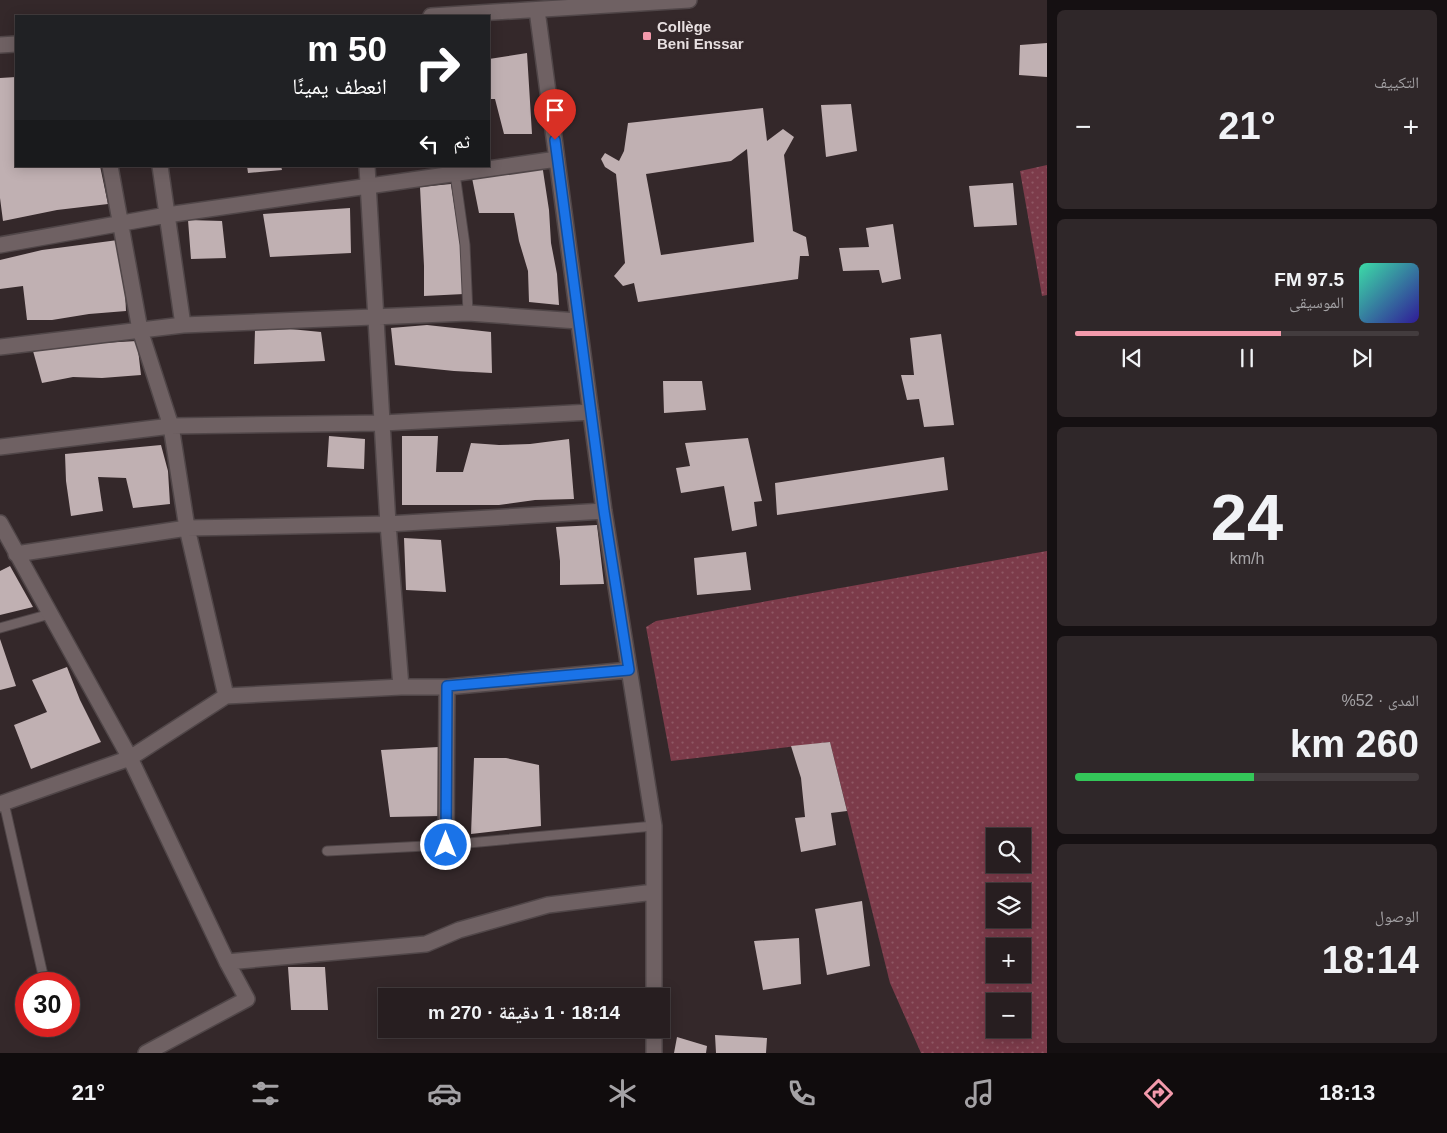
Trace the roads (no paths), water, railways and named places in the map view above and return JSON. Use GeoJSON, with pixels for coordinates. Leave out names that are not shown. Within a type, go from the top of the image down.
{"type":"FeatureCollection","features":[{"type":"Feature","properties":{"kind":"street"},"geometry":{"type":"LineString","coordinates":[[449,15],[688,0]]}},
{"type":"Feature","properties":{"kind":"street"},"geometry":{"type":"LineString","coordinates":[[537,10],[604,511],[654,826],[654,988]]}},
{"type":"Feature","properties":{"kind":"street"},"geometry":{"type":"LineString","coordinates":[[0,45],[15,44]]}},
{"type":"Feature","properties":{"kind":"street"},"geometry":{"type":"LineString","coordinates":[[0,245],[121,222],[557,159]]}},
{"type":"Feature","properties":{"kind":"street"},"geometry":{"type":"LineString","coordinates":[[110,167],[140,330],[171,426],[187,528],[226,696]]}},
{"type":"Feature","properties":{"kind":"street"},"geometry":{"type":"LineString","coordinates":[[160,167],[183,325]]}},
{"type":"Feature","properties":{"kind":"street"},"geometry":{"type":"LineString","coordinates":[[366,167],[377,317],[388,524],[401,687]]}},
{"type":"Feature","properties":{"kind":"street"},"geometry":{"type":"LineString","coordinates":[[0,348],[183,325],[468,313],[578,321]]}},
{"type":"Feature","properties":{"kind":"street"},"geometry":{"type":"LineString","coordinates":[[0,448],[171,426],[383,424],[591,412]]}},
{"type":"Feature","properties":{"kind":"street"},"geometry":{"type":"LineString","coordinates":[[16,554],[187,528],[388,524],[604,511]]}},
{"type":"Feature","properties":{"kind":"street"},"geometry":{"type":"LineString","coordinates":[[0,523],[130,758],[227,962],[247,999],[146,1053]]}},
{"type":"Feature","properties":{"kind":"street"},"geometry":{"type":"LineString","coordinates":[[2,804],[130,758],[226,696],[447,686],[629,670]]}},
{"type":"Feature","properties":{"kind":"street"},"geometry":{"type":"LineString","coordinates":[[446,845],[447,686]]}},
{"type":"Feature","properties":{"kind":"street"},"geometry":{"type":"LineString","coordinates":[[227,962],[426,944],[459,930],[548,905],[654,892]]}},
{"type":"Feature","properties":{"kind":"street"},"geometry":{"type":"LineString","coordinates":[[654,1038],[654,1053]]}},
{"type":"Feature","properties":{"kind":"lane"},"geometry":{"type":"LineString","coordinates":[[455,174],[465,245],[468,313]]}},
{"type":"Feature","properties":{"kind":"lane"},"geometry":{"type":"LineString","coordinates":[[0,628],[50,614]]}},
{"type":"Feature","properties":{"kind":"lane"},"geometry":{"type":"LineString","coordinates":[[2,804],[42,972]]}},
{"type":"Feature","properties":{"kind":"lane"},"geometry":{"type":"LineString","coordinates":[[327,851],[446,845],[654,826]]}},
{"type":"Feature","properties":{"kind":"place","name":"Collège Beni Enssar"},"geometry":{"type":"Point","coordinates":[647,36]}}]}
